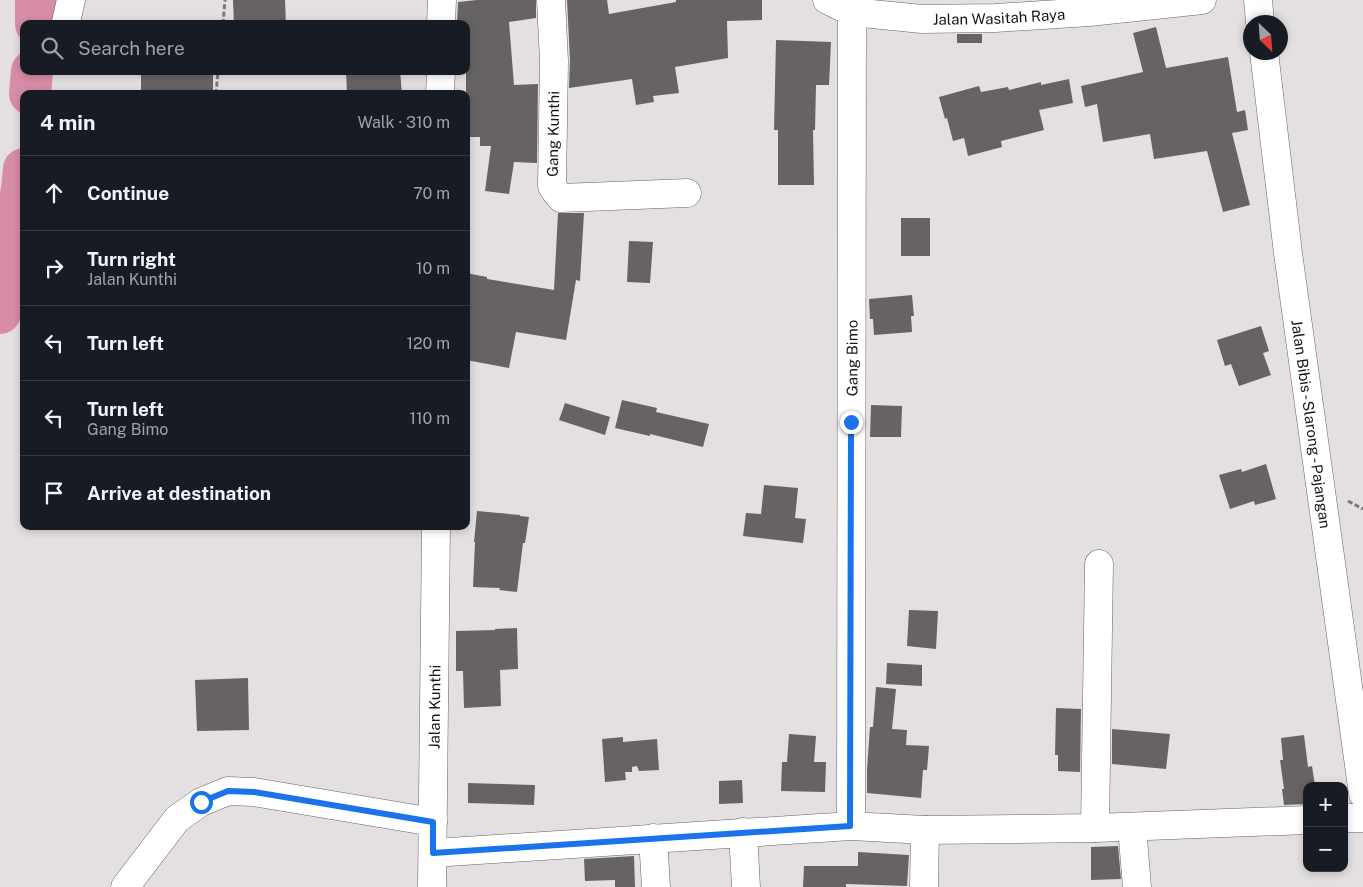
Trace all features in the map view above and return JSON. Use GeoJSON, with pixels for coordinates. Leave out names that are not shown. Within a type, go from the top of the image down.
{"type":"FeatureCollection","features":[{"type":"Feature","properties":{"kind":"street"},"geometry":{"type":"LineString","coordinates":[[441,20],[442,0]]}},
{"type":"Feature","properties":{"kind":"street","name":"Gang Kunthi"},"geometry":{"type":"LineString","coordinates":[[551,0],[554,61],[552,186],[556,192],[562,198],[688,193]]}},
{"type":"Feature","properties":{"kind":"street","name":"Jalan Wasitah Raya"},"geometry":{"type":"LineString","coordinates":[[827,0],[852,12],[922,18],[995,18],[1089,12],[1202,0]]}},
{"type":"Feature","properties":{"kind":"street"},"geometry":{"type":"LineString","coordinates":[[1258,0],[1259,15]]}},
{"type":"Feature","properties":{"kind":"street","name":"Gang Bimo"},"geometry":{"type":"LineString","coordinates":[[850,826],[852,12]]}},
{"type":"Feature","properties":{"kind":"street","name":"Jalan Bibis - Slarong - Pajangan"},"geometry":{"type":"LineString","coordinates":[[1265,60],[1288,253],[1363,794]]}},
{"type":"Feature","properties":{"kind":"street"},"geometry":{"type":"LineString","coordinates":[[440,90],[441,75]]}},
{"type":"Feature","properties":{"kind":"street","name":"Jalan Kunthi"},"geometry":{"type":"LineString","coordinates":[[432,887],[436,530]]}},
{"type":"Feature","properties":{"kind":"street"},"geometry":{"type":"LineString","coordinates":[[1094,828],[1099,564]]}},
{"type":"Feature","properties":{"kind":"street"},"geometry":{"type":"LineString","coordinates":[[125,887],[177,819],[201,802],[228,791],[254,792],[433,822]]}},
{"type":"Feature","properties":{"kind":"street"},"geometry":{"type":"LineString","coordinates":[[1348,818],[1363,818]]}},
{"type":"Feature","properties":{"kind":"street"},"geometry":{"type":"LineString","coordinates":[[433,853],[850,826],[925,830],[1132,828],[1303,820]]}},
{"type":"Feature","properties":{"kind":"street"},"geometry":{"type":"LineString","coordinates":[[1132,828],[1137,887]]}},
{"type":"Feature","properties":{"kind":"street"},"geometry":{"type":"LineString","coordinates":[[924,887],[925,830]]}},
{"type":"Feature","properties":{"kind":"street"},"geometry":{"type":"LineString","coordinates":[[743,832],[746,887]]}},
{"type":"Feature","properties":{"kind":"street"},"geometry":{"type":"LineString","coordinates":[[653,838],[656,887]]}},
{"type":"Feature","properties":{"kind":"path"},"geometry":{"type":"LineString","coordinates":[[222,20],[225,0]]}},
{"type":"Feature","properties":{"kind":"path"},"geometry":{"type":"LineString","coordinates":[[216,90],[218,75]]}},
{"type":"Feature","properties":{"kind":"building"},"geometry":{"type":"Polygon","coordinates":[[[233,0],[285,0],[286,20],[234,20],[233,0]]]}},
{"type":"Feature","properties":{"kind":"building"},"geometry":{"type":"Polygon","coordinates":[[[477,0],[536,0],[536,18],[509,22],[514,85],[538,84],[537,163],[514,162],[509,194],[485,191],[491,146],[480,146],[480,137],[470,137],[470,90],[466,90],[466,75],[470,75],[470,20],[457,20],[458,2],[477,0]]]}},
{"type":"Feature","properties":{"kind":"building"},"geometry":{"type":"Polygon","coordinates":[[[567,0],[607,0],[609,14],[676,2],[676,0],[762,0],[762,20],[727,21],[728,58],[675,67],[679,93],[653,96],[654,102],[636,105],[632,79],[569,88],[570,60],[567,0]]]}},
{"type":"Feature","properties":{"kind":"building"},"geometry":{"type":"Polygon","coordinates":[[[1156,27],[1166,68],[1228,57],[1237,112],[1245,110],[1248,130],[1232,133],[1250,205],[1223,212],[1207,151],[1154,159],[1150,134],[1103,142],[1097,104],[1085,107],[1081,86],[1143,72],[1133,33],[1156,27]]]}},
{"type":"Feature","properties":{"kind":"building"},"geometry":{"type":"Polygon","coordinates":[[[957,34],[982,34],[982,43],[957,43],[957,34]]]}},
{"type":"Feature","properties":{"kind":"building"},"geometry":{"type":"Polygon","coordinates":[[[776,40],[831,42],[829,85],[816,85],[815,130],[813,130],[814,185],[778,185],[778,130],[774,130],[776,40]]]}},
{"type":"Feature","properties":{"kind":"building"},"geometry":{"type":"Polygon","coordinates":[[[141,75],[213,75],[213,90],[141,90],[141,75]]]}},
{"type":"Feature","properties":{"kind":"building"},"geometry":{"type":"Polygon","coordinates":[[[346,75],[400,75],[402,90],[347,90],[346,75]]]}},
{"type":"Feature","properties":{"kind":"building"},"geometry":{"type":"Polygon","coordinates":[[[1069,79],[1073,103],[1039,110],[1044,130],[1001,141],[1002,147],[968,156],[964,138],[953,141],[939,97],[979,86],[981,92],[1008,87],[1009,90],[1041,82],[1041,85],[1069,79]]]}},
{"type":"Feature","properties":{"kind":"building"},"geometry":{"type":"Polygon","coordinates":[[[558,213],[584,213],[580,281],[576,280],[566,340],[516,332],[509,368],[470,361],[470,274],[487,277],[487,279],[554,290],[558,213]]]}},
{"type":"Feature","properties":{"kind":"building"},"geometry":{"type":"Polygon","coordinates":[[[901,218],[930,218],[930,256],[901,256],[901,218]]]}},
{"type":"Feature","properties":{"kind":"building"},"geometry":{"type":"Polygon","coordinates":[[[629,241],[653,242],[650,283],[627,282],[629,241]]]}},
{"type":"Feature","properties":{"kind":"building"},"geometry":{"type":"Polygon","coordinates":[[[912,295],[914,316],[911,316],[912,332],[874,335],[873,319],[870,319],[869,299],[912,295]]]}},
{"type":"Feature","properties":{"kind":"building"},"geometry":{"type":"Polygon","coordinates":[[[1261,326],[1269,351],[1263,353],[1271,375],[1239,386],[1231,364],[1225,366],[1217,340],[1261,326]]]}},
{"type":"Feature","properties":{"kind":"building"},"geometry":{"type":"Polygon","coordinates":[[[622,400],[657,408],[656,412],[709,424],[703,447],[650,434],[650,436],[615,428],[622,400]]]}},
{"type":"Feature","properties":{"kind":"building"},"geometry":{"type":"Polygon","coordinates":[[[565,403],[610,417],[605,435],[559,420],[565,403]]]}},
{"type":"Feature","properties":{"kind":"building"},"geometry":{"type":"Polygon","coordinates":[[[871,405],[902,406],[901,437],[870,437],[871,405]]]}},
{"type":"Feature","properties":{"kind":"building"},"geometry":{"type":"Polygon","coordinates":[[[1266,464],[1276,499],[1255,505],[1254,501],[1230,509],[1219,475],[1241,469],[1242,472],[1266,464]]]}},
{"type":"Feature","properties":{"kind":"building"},"geometry":{"type":"Polygon","coordinates":[[[764,485],[798,488],[795,518],[806,519],[803,543],[743,536],[746,513],[761,514],[764,485]]]}},
{"type":"Feature","properties":{"kind":"building"},"geometry":{"type":"Polygon","coordinates":[[[477,511],[529,517],[525,543],[523,543],[517,592],[499,590],[500,588],[473,587],[477,511]]]}},
{"type":"Feature","properties":{"kind":"building"},"geometry":{"type":"Polygon","coordinates":[[[909,610],[938,611],[936,649],[907,646],[909,610]]]}},
{"type":"Feature","properties":{"kind":"building"},"geometry":{"type":"Polygon","coordinates":[[[517,628],[518,669],[500,670],[501,706],[464,708],[463,671],[456,671],[456,631],[517,628]]]}},
{"type":"Feature","properties":{"kind":"building"},"geometry":{"type":"Polygon","coordinates":[[[887,663],[922,665],[922,686],[886,684],[887,663]]]}},
{"type":"Feature","properties":{"kind":"building"},"geometry":{"type":"Polygon","coordinates":[[[248,678],[249,730],[197,731],[195,680],[248,678]]]}},
{"type":"Feature","properties":{"kind":"building"},"geometry":{"type":"Polygon","coordinates":[[[876,687],[896,689],[892,729],[907,730],[906,745],[929,746],[927,770],[923,770],[921,798],[867,793],[870,727],[873,727],[876,687]]]}},
{"type":"Feature","properties":{"kind":"building"},"geometry":{"type":"Polygon","coordinates":[[[1056,708],[1081,709],[1080,772],[1058,771],[1058,755],[1055,755],[1056,708]]]}},
{"type":"Feature","properties":{"kind":"building"},"geometry":{"type":"Polygon","coordinates":[[[1112,729],[1170,734],[1166,769],[1112,764],[1112,729]]]}},
{"type":"Feature","properties":{"kind":"building"},"geometry":{"type":"Polygon","coordinates":[[[789,734],[816,736],[814,762],[826,762],[825,792],[781,791],[782,762],[787,762],[789,734]]]}},
{"type":"Feature","properties":{"kind":"building"},"geometry":{"type":"Polygon","coordinates":[[[1304,735],[1308,767],[1312,766],[1314,782],[1303,782],[1303,804],[1284,805],[1280,760],[1283,760],[1281,738],[1304,735]]]}},
{"type":"Feature","properties":{"kind":"building"},"geometry":{"type":"Polygon","coordinates":[[[623,737],[623,742],[657,739],[659,770],[639,771],[637,766],[632,767],[632,772],[625,772],[626,780],[605,782],[602,739],[623,737]]]}},
{"type":"Feature","properties":{"kind":"building"},"geometry":{"type":"Polygon","coordinates":[[[742,780],[743,803],[719,804],[719,781],[742,780]]]}},
{"type":"Feature","properties":{"kind":"building"},"geometry":{"type":"Polygon","coordinates":[[[468,783],[535,785],[534,805],[468,803],[468,783]]]}},
{"type":"Feature","properties":{"kind":"building"},"geometry":{"type":"Polygon","coordinates":[[[1118,846],[1121,879],[1091,880],[1091,847],[1118,846]]]}},
{"type":"Feature","properties":{"kind":"building"},"geometry":{"type":"Polygon","coordinates":[[[858,852],[909,855],[907,886],[846,884],[846,887],[803,887],[804,866],[858,866],[858,852]]]}},
{"type":"Feature","properties":{"kind":"building"},"geometry":{"type":"Polygon","coordinates":[[[634,856],[635,887],[615,887],[615,880],[585,881],[584,859],[634,856]]]}},
{"type":"Feature","properties":{"kind":"waterway"},"geometry":{"type":"LineString","coordinates":[[36,0],[36,20]]}},
{"type":"Feature","properties":{"kind":"waterway"},"geometry":{"type":"LineString","coordinates":[[30,90],[32,75]]}},
{"type":"Feature","properties":{"kind":"waterway"},"geometry":{"type":"LineString","coordinates":[[0,313],[20,200]]}},
{"type":"Feature","properties":{"kind":"route"},"geometry":{"type":"LineString","coordinates":[[201,802],[228,791],[254,792],[433,822],[433,853],[850,826],[851,422]]}}]}
